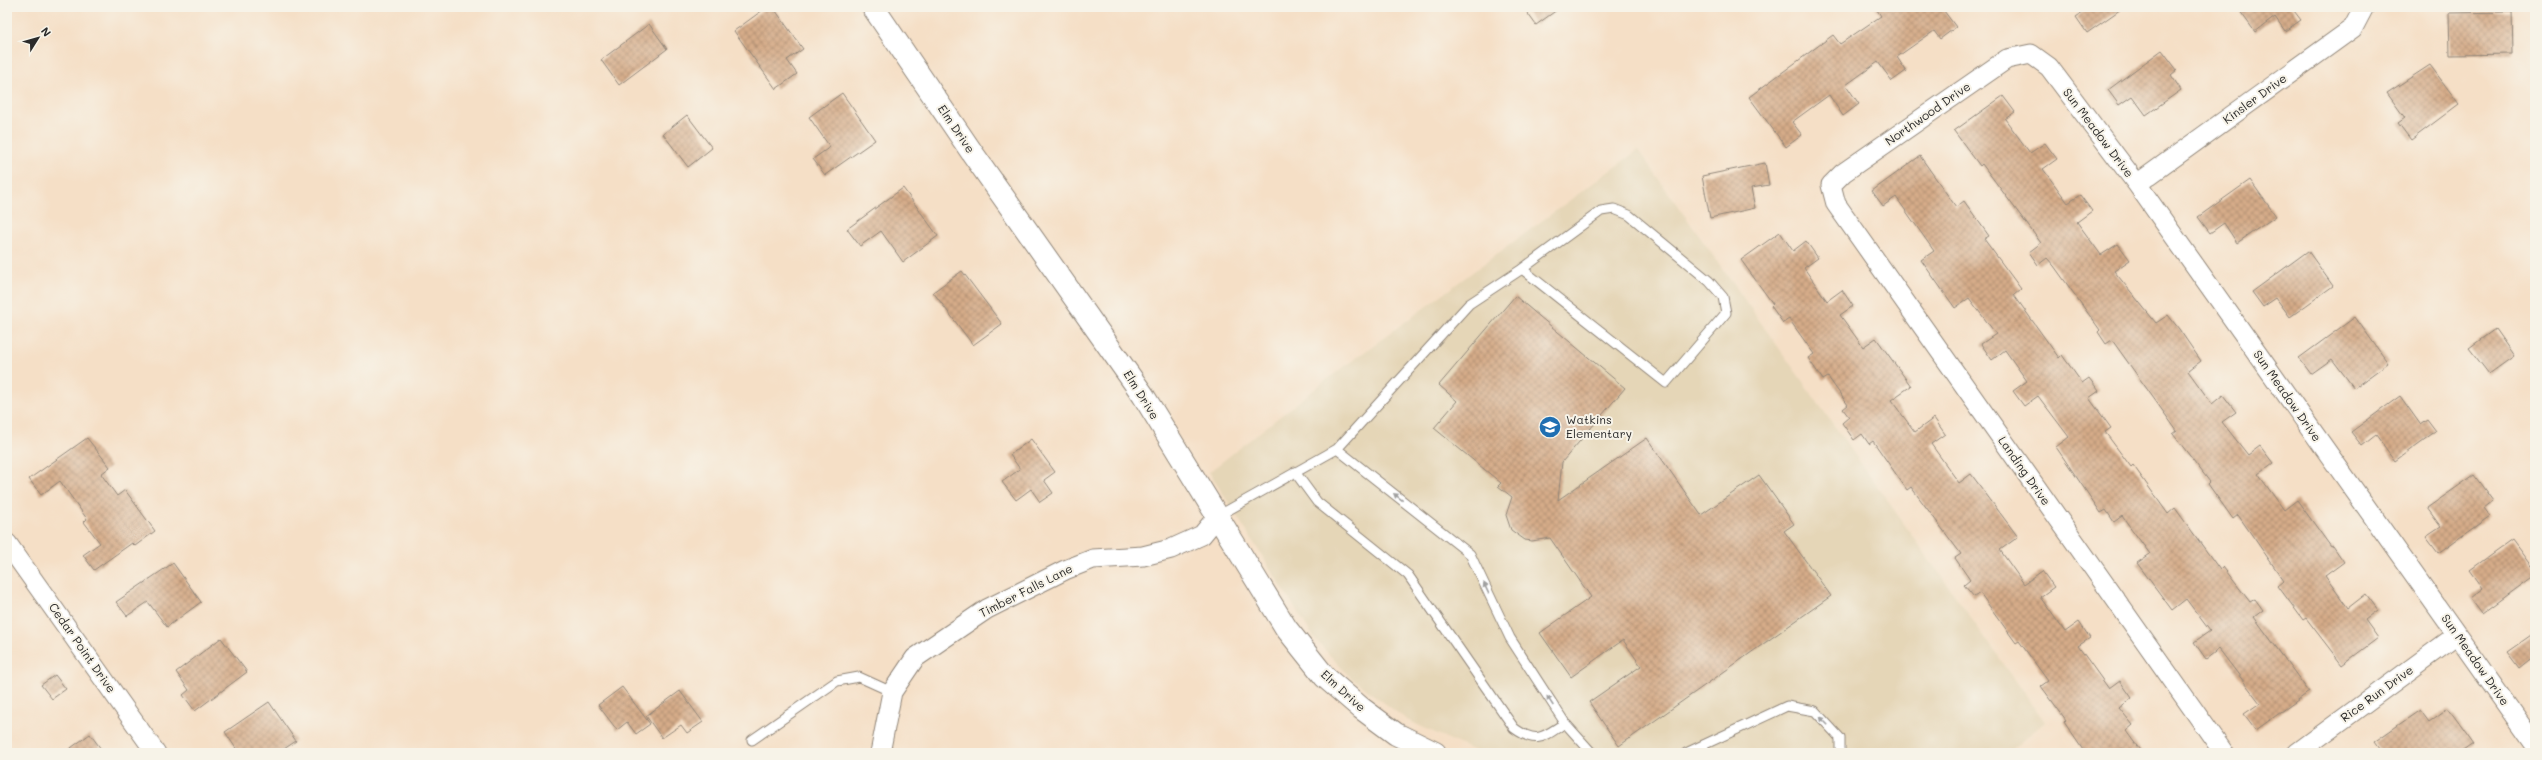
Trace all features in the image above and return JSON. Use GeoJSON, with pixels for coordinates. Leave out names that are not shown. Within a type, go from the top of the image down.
{"type":"FeatureCollection","features":[{"type":"Feature","properties":{"kind":"street","name":"Elm Drive"},"geometry":{"type":"LineString","coordinates":[[873,7],[973,154],[1143,395],[1216,518],[1286,628],[1325,677],[1396,734],[1435,753]]}},
{"type":"Feature","properties":{"kind":"street","name":"Kinsler Drive"},"geometry":{"type":"LineString","coordinates":[[2137,184],[2353,28],[2364,7]]}},
{"type":"Feature","properties":{"kind":"street","name":"Sun Meadow Drive"},"geometry":{"type":"LineString","coordinates":[[2031,54],[2049,67],[2137,184],[2535,745]]}},
{"type":"Feature","properties":{"kind":"street","name":"Northwood Drive"},"geometry":{"type":"LineString","coordinates":[[1831,185],[1843,173],[2007,59],[2031,54]]}},
{"type":"Feature","properties":{"kind":"street","name":"Landing Drive"},"geometry":{"type":"LineString","coordinates":[[1831,185],[1836,204],[2224,753]]}},
{"type":"Feature","properties":{"kind":"street","name":"Timber Falls Lane"},"geometry":{"type":"LineString","coordinates":[[880,753],[892,692],[915,658],[986,609],[1065,570],[1093,560],[1143,556],[1172,549],[1202,535],[1216,518]]}},
{"type":"Feature","properties":{"kind":"street","name":"Cedar Point Drive"},"geometry":{"type":"LineString","coordinates":[[7,543],[156,753]]}},
{"type":"Feature","properties":{"kind":"street","name":"Rice Run Drive"},"geometry":{"type":"LineString","coordinates":[[2297,753],[2457,635]]}},
{"type":"Feature","properties":{"kind":"lane"},"geometry":{"type":"LineString","coordinates":[[1216,518],[1337,449],[1469,304],[1522,269],[1601,211],[1614,209],[1629,214],[1709,281],[1723,297],[1726,313],[1666,383],[1522,269]]}},
{"type":"Feature","properties":{"kind":"lane"},"geometry":{"type":"LineString","coordinates":[[1337,449],[1470,554],[1510,638],[1565,723],[1592,753]]}},
{"type":"Feature","properties":{"kind":"lane"},"geometry":{"type":"LineString","coordinates":[[1296,472],[1317,502],[1408,575],[1514,728],[1527,737],[1538,738],[1565,723]]}},
{"type":"Feature","properties":{"kind":"lane"},"geometry":{"type":"LineString","coordinates":[[752,740],[837,681],[859,677],[892,692]]}},
{"type":"Feature","properties":{"kind":"lane"},"geometry":{"type":"LineString","coordinates":[[1686,753],[1787,706],[1815,711],[1840,738],[1840,753]]}},
{"type":"Feature","properties":{"kind":"shaded area","name":"Watkins Elementary"},"geometry":{"type":"Polygon","coordinates":[[[1638,150],[2045,722],[2007,753],[1479,753],[1407,720],[1350,677],[1314,638],[1209,472],[1325,381],[1638,150]]]}},
{"type":"Feature","properties":{"kind":"building"},"geometry":{"type":"Polygon","coordinates":[[[767,7],[773,7],[803,49],[787,60],[797,74],[776,89],[734,31],[767,7]]]}},
{"type":"Feature","properties":{"kind":"building"},"geometry":{"type":"Polygon","coordinates":[[[1523,7],[1561,7],[1536,25],[1523,7]]]}},
{"type":"Feature","properties":{"kind":"building"},"geometry":{"type":"Polygon","coordinates":[[[1875,7],[1941,7],[1956,27],[1940,39],[1934,31],[1897,57],[1906,71],[1892,81],[1878,62],[1846,85],[1859,104],[1843,116],[1829,95],[1792,122],[1802,135],[1786,147],[1749,97],[1833,35],[1840,44],[1881,16],[1875,7]]]}},
{"type":"Feature","properties":{"kind":"building"},"geometry":{"type":"Polygon","coordinates":[[[2090,7],[2124,7],[2087,33],[2076,17],[2090,7]]]}},
{"type":"Feature","properties":{"kind":"building"},"geometry":{"type":"Polygon","coordinates":[[[2237,7],[2291,7],[2301,20],[2285,31],[2275,17],[2255,32],[2237,7]]]}},
{"type":"Feature","properties":{"kind":"building"},"geometry":{"type":"Polygon","coordinates":[[[2512,12],[2513,54],[2450,55],[2449,13],[2512,12]]]}},
{"type":"Feature","properties":{"kind":"building"},"geometry":{"type":"Polygon","coordinates":[[[649,24],[667,49],[619,85],[601,60],[649,24]]]}},
{"type":"Feature","properties":{"kind":"building"},"geometry":{"type":"Polygon","coordinates":[[[2162,50],[2177,70],[2171,75],[2181,90],[2146,115],[2132,96],[2119,105],[2108,90],[2162,50]]]}},
{"type":"Feature","properties":{"kind":"building"},"geometry":{"type":"Polygon","coordinates":[[[2430,65],[2459,104],[2411,140],[2398,123],[2405,118],[2387,93],[2430,65]]]}},
{"type":"Feature","properties":{"kind":"building"},"geometry":{"type":"Polygon","coordinates":[[[842,93],[875,140],[825,175],[813,159],[830,147],[809,117],[842,93]]]}},
{"type":"Feature","properties":{"kind":"building"},"geometry":{"type":"Polygon","coordinates":[[[2003,96],[2015,112],[2005,119],[2030,153],[2045,143],[2057,159],[2043,169],[2068,203],[2080,195],[2092,211],[2077,222],[2101,255],[2118,244],[2130,260],[2114,271],[2156,323],[2168,315],[2179,329],[2201,361],[2188,371],[2212,404],[2223,395],[2236,412],[2222,422],[2248,455],[2260,446],[2273,463],[2258,474],[2284,510],[2297,500],[2331,547],[2333,546],[2344,562],[2325,576],[2348,608],[2366,594],[2378,610],[2365,620],[2378,638],[2342,665],[2306,618],[2303,620],[2278,586],[2284,581],[2238,515],[2233,519],[2208,484],[2210,482],[2173,434],[2177,431],[2112,340],[2106,344],[2098,332],[2100,330],[2047,258],[2038,265],[2029,252],[2041,243],[1982,164],[1980,166],[1954,131],[2003,96]]]}},
{"type":"Feature","properties":{"kind":"building"},"geometry":{"type":"Polygon","coordinates":[[[687,115],[712,148],[688,167],[663,134],[687,115]]]}},
{"type":"Feature","properties":{"kind":"building"},"geometry":{"type":"Polygon","coordinates":[[[1920,156],[1956,207],[1964,201],[1989,236],[1984,239],[2021,289],[2014,295],[2059,358],[2062,355],[2082,383],[2089,378],[2099,391],[2089,398],[2111,428],[2105,432],[2131,467],[2133,465],[2168,514],[2175,508],[2220,570],[2223,567],[2250,602],[2255,599],[2263,610],[2254,617],[2309,692],[2256,730],[2244,714],[2260,703],[2219,649],[2206,659],[2194,642],[2210,631],[2186,599],[2172,610],[2137,563],[2150,554],[2122,516],[2114,522],[2106,510],[2101,513],[2056,447],[2069,437],[2038,396],[2024,406],[2013,391],[2027,381],[2005,350],[1992,360],[1981,344],[1996,334],[1969,298],[1955,308],[1921,260],[1934,251],[1896,197],[1883,206],[1872,191],[1920,156]]]}},
{"type":"Feature","properties":{"kind":"building"},"geometry":{"type":"Polygon","coordinates":[[[1765,163],[1769,185],[1751,188],[1755,208],[1710,218],[1702,176],[1765,163]]]}},
{"type":"Feature","properties":{"kind":"building"},"geometry":{"type":"Polygon","coordinates":[[[2250,180],[2276,216],[2237,243],[2224,223],[2210,233],[2198,217],[2250,180]]]}},
{"type":"Feature","properties":{"kind":"building"},"geometry":{"type":"Polygon","coordinates":[[[903,188],[938,236],[903,262],[881,231],[860,246],[847,229],[903,188]]]}},
{"type":"Feature","properties":{"kind":"building"},"geometry":{"type":"Polygon","coordinates":[[[1780,232],[1793,251],[1806,241],[1818,258],[1804,268],[1827,301],[1842,290],[1853,306],[1840,315],[1863,347],[1876,338],[1911,386],[1891,400],[1915,432],[1934,418],[1945,434],[1931,444],[1959,483],[1971,474],[2018,537],[2000,550],[2024,584],[2042,571],[2054,587],[2040,597],[2065,632],[2079,622],[2090,638],[2078,646],[2109,689],[2120,681],[2132,698],[2119,708],[2133,725],[2126,731],[2142,753],[2085,753],[2064,722],[2066,720],[2041,686],[2048,681],[2019,641],[2016,643],[1980,593],[1974,597],[1964,585],[1970,580],[1955,558],[1961,554],[1911,487],[1907,490],[1873,441],[1869,444],[1862,434],[1854,440],[1842,423],[1849,417],[1843,409],[1848,405],[1828,377],[1823,380],[1808,358],[1814,354],[1789,319],[1783,323],[1771,306],[1773,304],[1741,260],[1780,232]]]}},
{"type":"Feature","properties":{"kind":"building"},"geometry":{"type":"Polygon","coordinates":[[[2308,251],[2333,286],[2290,317],[2276,298],[2263,307],[2252,292],[2308,251]]]}},
{"type":"Feature","properties":{"kind":"building"},"geometry":{"type":"Polygon","coordinates":[[[962,271],[1002,324],[973,345],[933,292],[962,271]]]}},
{"type":"Feature","properties":{"kind":"building"},"geometry":{"type":"Polygon","coordinates":[[[1515,296],[1625,388],[1562,462],[1558,500],[1647,438],[1701,515],[1759,475],[1794,524],[1784,531],[1831,596],[1619,746],[1589,702],[1641,666],[1623,640],[1571,677],[1540,633],[1591,597],[1550,538],[1532,541],[1525,540],[1511,530],[1506,515],[1512,497],[1498,486],[1501,483],[1434,428],[1457,401],[1439,385],[1515,296]]]}},
{"type":"Feature","properties":{"kind":"building"},"geometry":{"type":"Polygon","coordinates":[[[2355,317],[2388,363],[2354,388],[2332,359],[2311,374],[2299,358],[2355,317]]]}},
{"type":"Feature","properties":{"kind":"building"},"geometry":{"type":"Polygon","coordinates":[[[2495,329],[2514,356],[2489,374],[2469,348],[2495,329]]]}},
{"type":"Feature","properties":{"kind":"building"},"geometry":{"type":"Polygon","coordinates":[[[2400,396],[2420,424],[2427,419],[2436,431],[2395,461],[2376,435],[2362,446],[2351,432],[2400,396]]]}},
{"type":"Feature","properties":{"kind":"building"},"geometry":{"type":"Polygon","coordinates":[[[87,438],[110,467],[101,474],[117,496],[125,490],[155,531],[135,546],[132,543],[94,570],[83,555],[100,543],[84,522],[87,519],[60,481],[41,495],[29,479],[87,438]]]}},
{"type":"Feature","properties":{"kind":"building"},"geometry":{"type":"Polygon","coordinates":[[[1031,439],[1055,472],[1044,480],[1053,493],[1040,502],[1031,489],[1016,500],[1002,482],[1020,469],[1010,455],[1031,439]]]}},
{"type":"Feature","properties":{"kind":"building"},"geometry":{"type":"Polygon","coordinates":[[[2474,475],[2493,501],[2484,508],[2490,516],[2438,553],[2426,537],[2441,527],[2427,508],[2474,475]]]}},
{"type":"Feature","properties":{"kind":"building"},"geometry":{"type":"Polygon","coordinates":[[[2513,539],[2535,569],[2535,575],[2482,614],[2470,598],[2483,588],[2470,570],[2513,539]]]}},
{"type":"Feature","properties":{"kind":"building"},"geometry":{"type":"Polygon","coordinates":[[[173,563],[201,602],[167,627],[148,602],[127,616],[116,602],[173,563]]]}},
{"type":"Feature","properties":{"kind":"building"},"geometry":{"type":"Polygon","coordinates":[[[2535,633],[2535,656],[2520,668],[2508,652],[2535,633]]]}},
{"type":"Feature","properties":{"kind":"building"},"geometry":{"type":"Polygon","coordinates":[[[221,638],[247,672],[195,711],[183,695],[189,690],[176,672],[221,638]]]}},
{"type":"Feature","properties":{"kind":"building"},"geometry":{"type":"Polygon","coordinates":[[[55,675],[66,689],[52,699],[41,685],[55,675]]]}},
{"type":"Feature","properties":{"kind":"building"},"geometry":{"type":"Polygon","coordinates":[[[622,687],[650,724],[636,734],[627,722],[617,730],[598,705],[622,687]]]}},
{"type":"Feature","properties":{"kind":"building"},"geometry":{"type":"Polygon","coordinates":[[[680,691],[703,722],[687,733],[681,725],[662,738],[646,716],[680,691]]]}},
{"type":"Feature","properties":{"kind":"building"},"geometry":{"type":"Polygon","coordinates":[[[269,702],[296,741],[278,753],[239,753],[225,732],[269,702]]]}},
{"type":"Feature","properties":{"kind":"building"},"geometry":{"type":"Polygon","coordinates":[[[2448,708],[2474,744],[2461,753],[2382,753],[2374,742],[2420,710],[2429,722],[2448,708]]]}},
{"type":"Feature","properties":{"kind":"building"},"geometry":{"type":"Polygon","coordinates":[[[90,734],[104,753],[64,753],[90,734]]]}},
{"type":"Feature","properties":{"kind":"place","name":"Watkins Elementary"},"geometry":{"type":"Point","coordinates":[1550,427]}}]}
